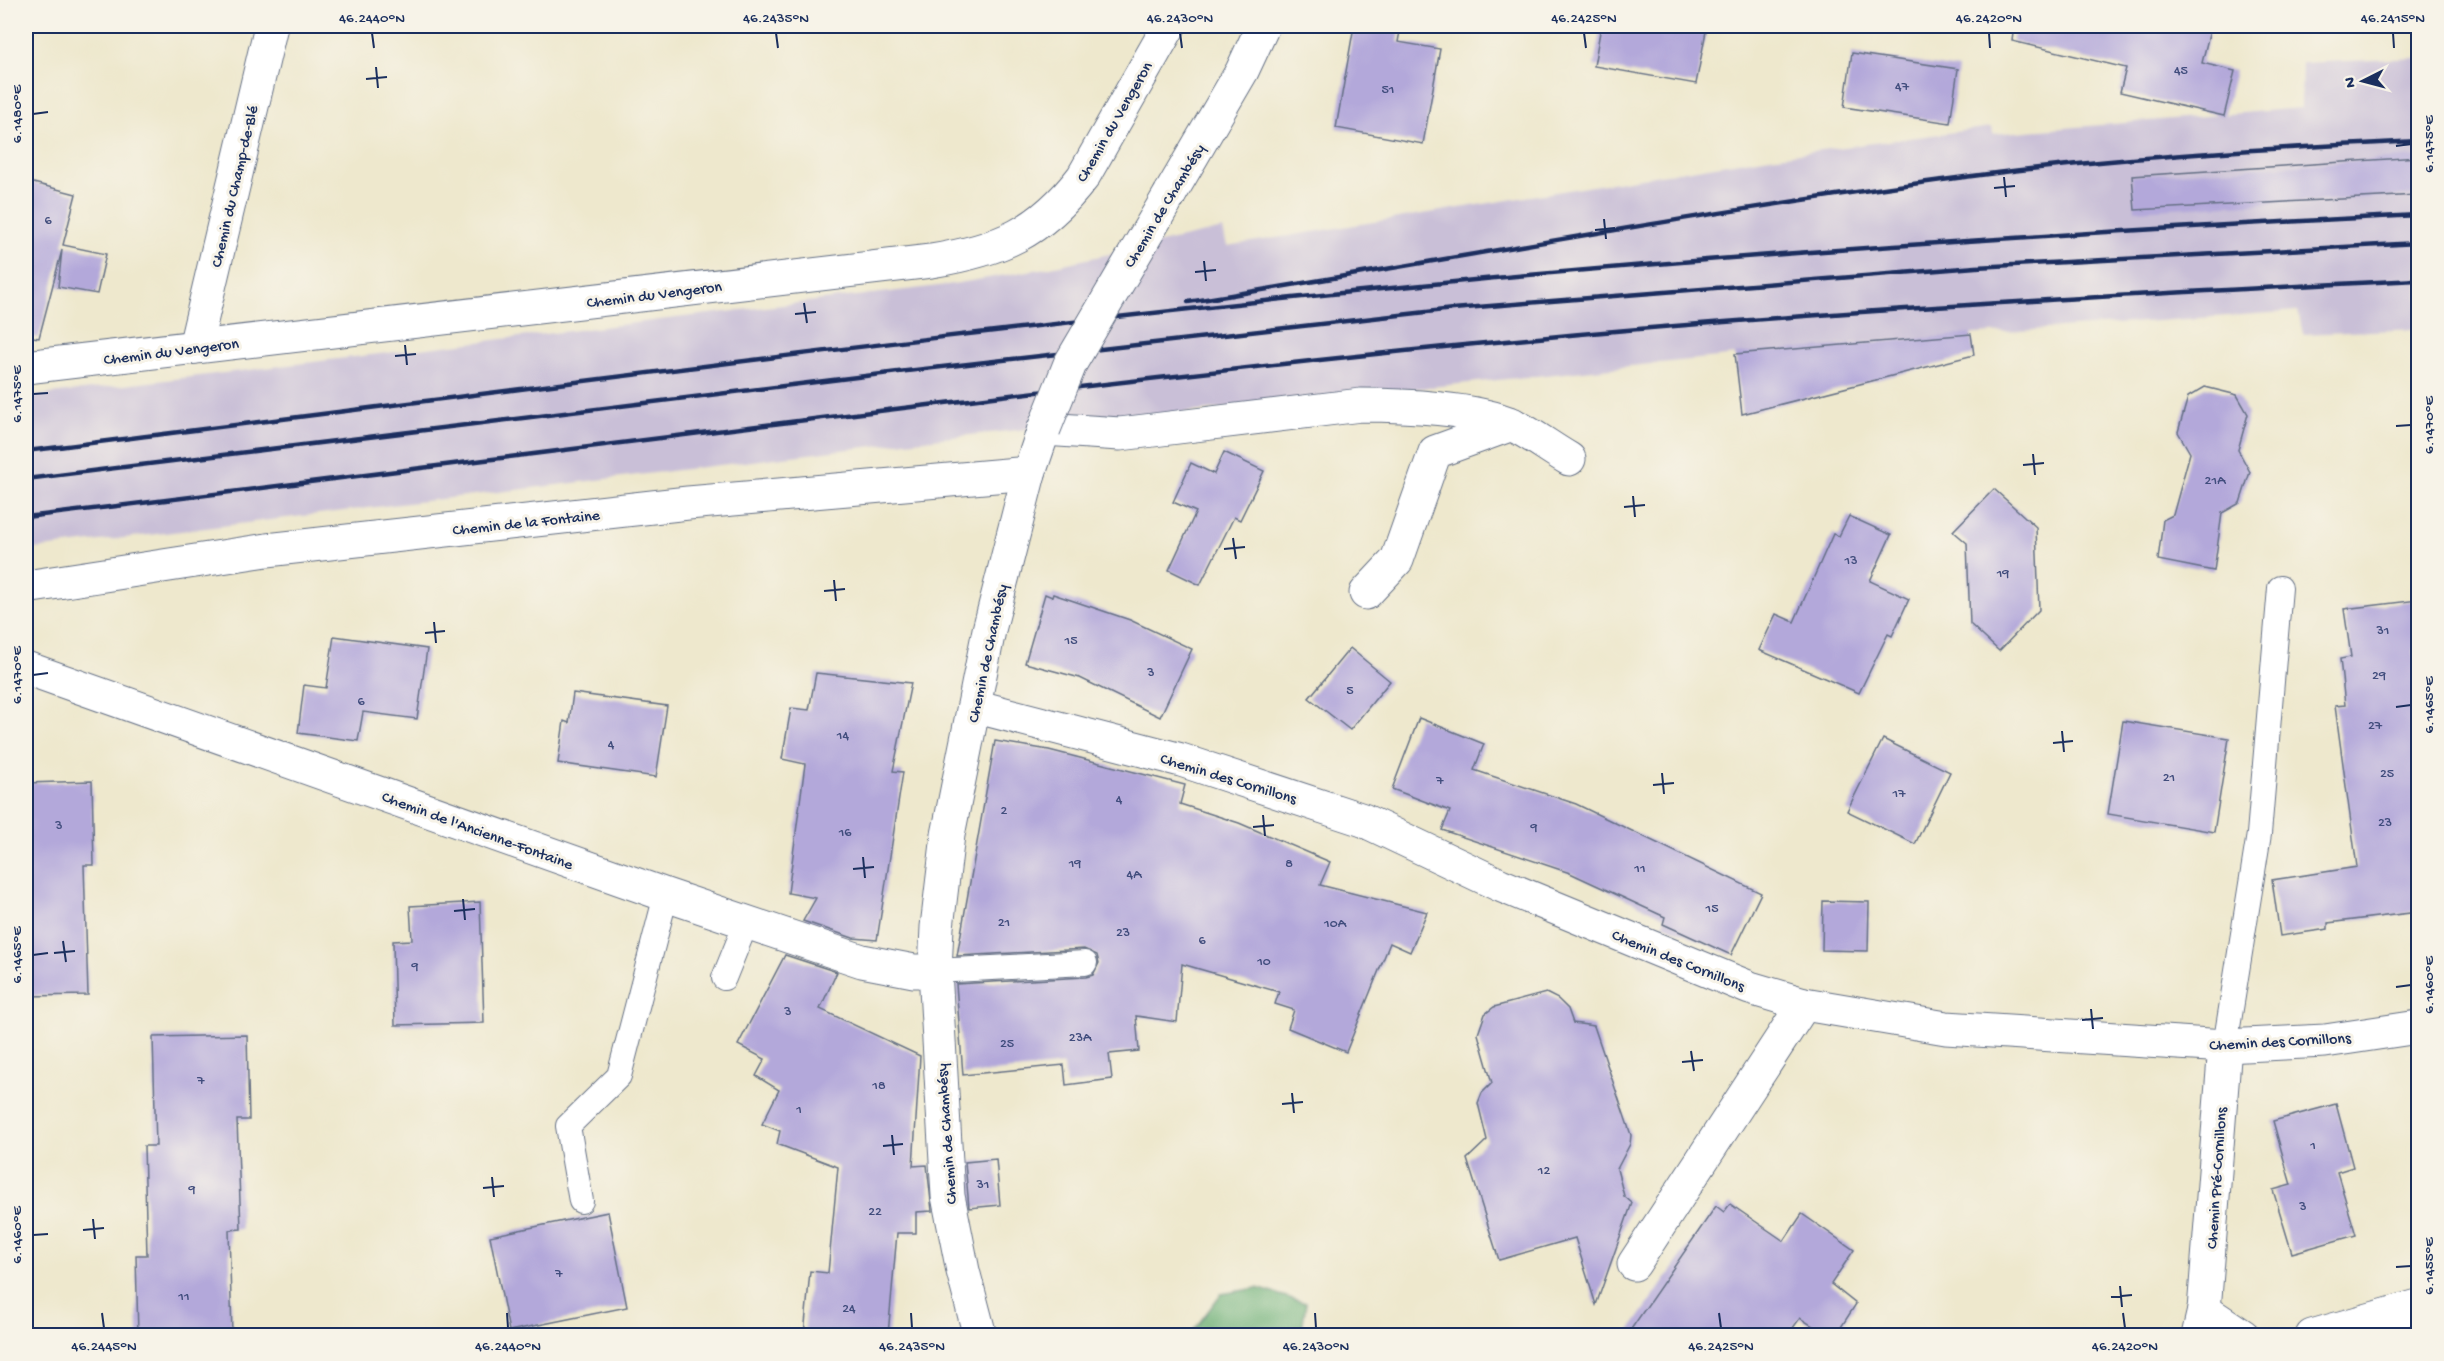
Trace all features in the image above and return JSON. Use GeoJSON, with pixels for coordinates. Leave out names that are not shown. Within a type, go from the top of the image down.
{"type":"FeatureCollection","features":[{"type":"Feature","properties":{"kind":"street","name":"Chemin du Champ-de-Blé"},"geometry":{"type":"LineString","coordinates":[[195,347],[271,26]]}},
{"type":"Feature","properties":{"kind":"street","name":"Chemin du Vengeron"},"geometry":{"type":"LineString","coordinates":[[26,367],[931,261],[992,249],[1034,227],[1071,193],[1083,177],[1169,26]]}},
{"type":"Feature","properties":{"kind":"street","name":"Chemin de Chambésy"},"geometry":{"type":"LineString","coordinates":[[980,1335],[963,1271],[948,1196],[934,971],[948,835],[989,630],[1029,473],[1070,364],[1242,71],[1263,26]]}},
{"type":"Feature","properties":{"kind":"street"},"geometry":{"type":"LineString","coordinates":[[1044,429],[1120,434],[1361,405],[1397,405],[1459,412],[1512,424],[1569,459]]}},
{"type":"Feature","properties":{"kind":"street"},"geometry":{"type":"LineString","coordinates":[[1366,593],[1397,560],[1435,452],[1512,424]]}},
{"type":"Feature","properties":{"kind":"street","name":"Chemin de la Fontaine"},"geometry":{"type":"LineString","coordinates":[[26,587],[291,548],[688,503],[1029,473]]}},
{"type":"Feature","properties":{"kind":"street","name":"Chemin de l'Ancienne-Fontaine"},"geometry":{"type":"LineString","coordinates":[[26,668],[666,895],[862,961],[914,971],[934,971]]}},
{"type":"Feature","properties":{"kind":"street","name":"Chemin des Cornillons"},"geometry":{"type":"LineString","coordinates":[[974,706],[1181,760],[1363,820],[1511,890],[1750,988],[1804,1004],[1946,1028],[2225,1046],[2325,1041],[2418,1027]]}},
{"type":"Feature","properties":{"kind":"street"},"geometry":{"type":"LineString","coordinates":[[1634,1264],[1804,1004]]}},
{"type":"Feature","properties":{"kind":"street","name":"Chemin Pré-Cornillons"},"geometry":{"type":"LineString","coordinates":[[2225,1046],[2201,1323],[2243,1335]]}},
{"type":"Feature","properties":{"kind":"street"},"geometry":{"type":"LineString","coordinates":[[2312,1335],[2418,1306]]}},
{"type":"Feature","properties":{"kind":"lane"},"geometry":{"type":"LineString","coordinates":[[2225,1046],[2259,834],[2280,588]]}},
{"type":"Feature","properties":{"kind":"lane"},"geometry":{"type":"LineString","coordinates":[[581,1201],[568,1126],[619,1076],[666,895]]}},
{"type":"Feature","properties":{"kind":"lane"},"geometry":{"type":"LineString","coordinates":[[724,978],[747,921]]}},
{"type":"Feature","properties":{"kind":"lane"},"geometry":{"type":"LineString","coordinates":[[934,971],[1085,963]]}},
{"type":"Feature","properties":{"kind":"shaded area"},"geometry":{"type":"Polygon","coordinates":[[[2418,58],[2418,329],[2303,334],[2298,311],[1853,343],[923,440],[26,550],[26,397],[947,285],[1046,268],[1223,229],[1227,246],[1770,157],[1992,127],[1993,134],[2301,108],[2302,63],[2418,58]]]}},
{"type":"Feature","properties":{"kind":"green space"},"geometry":{"type":"Polygon","coordinates":[[[1257,1288],[1306,1303],[1301,1335],[1190,1335],[1221,1294],[1257,1288]]]}},
{"type":"Feature","properties":{"kind":"building"},"geometry":{"type":"Polygon","coordinates":[[[1354,26],[1401,26],[1398,42],[1440,49],[1423,144],[1336,128],[1354,26]]]}},
{"type":"Feature","properties":{"kind":"building"},"geometry":{"type":"Polygon","coordinates":[[[1601,26],[1707,26],[1696,84],[1594,66],[1601,26]]]}},
{"type":"Feature","properties":{"kind":"building"},"geometry":{"type":"Polygon","coordinates":[[[2014,26],[2211,26],[2202,63],[2235,71],[2224,116],[2120,92],[2126,68],[2012,41],[2014,26]]]}},
{"type":"Feature","properties":{"kind":"building"},"geometry":{"type":"Polygon","coordinates":[[[1852,53],[1958,69],[1950,123],[1844,107],[1852,53]]]}},
{"type":"Feature","properties":{"kind":"building"},"geometry":{"type":"Polygon","coordinates":[[[2418,157],[2418,195],[2135,210],[2132,176],[2418,157]]]}},
{"type":"Feature","properties":{"kind":"building"},"geometry":{"type":"Polygon","coordinates":[[[26,181],[76,194],[63,245],[106,254],[97,294],[58,287],[62,250],[39,338],[26,336],[26,181]]]}},
{"type":"Feature","properties":{"kind":"building"},"geometry":{"type":"Polygon","coordinates":[[[1971,334],[1974,355],[1742,414],[1735,354],[1971,334]]]}},
{"type":"Feature","properties":{"kind":"building"},"geometry":{"type":"Polygon","coordinates":[[[2205,387],[2237,395],[2248,414],[2238,450],[2250,472],[2240,503],[2222,513],[2214,571],[2158,560],[2163,520],[2173,515],[2190,453],[2178,432],[2188,397],[2205,387]]]}},
{"type":"Feature","properties":{"kind":"building"},"geometry":{"type":"Polygon","coordinates":[[[1224,452],[1264,471],[1240,520],[1234,517],[1200,585],[1169,570],[1196,512],[1173,502],[1191,463],[1214,474],[1224,452]]]}},
{"type":"Feature","properties":{"kind":"building"},"geometry":{"type":"Polygon","coordinates":[[[1994,489],[2036,527],[2039,610],[1999,651],[1970,624],[1967,543],[1953,531],[1994,489]]]}},
{"type":"Feature","properties":{"kind":"building"},"geometry":{"type":"Polygon","coordinates":[[[1849,516],[1891,535],[1870,581],[1909,599],[1892,636],[1888,634],[1859,693],[1759,650],[1776,614],[1794,622],[1833,534],[1839,536],[1849,516]]]}},
{"type":"Feature","properties":{"kind":"building"},"geometry":{"type":"Polygon","coordinates":[[[1045,594],[1052,597],[1053,594],[1130,620],[1192,649],[1160,717],[1080,678],[1025,663],[1045,594]]]}},
{"type":"Feature","properties":{"kind":"building"},"geometry":{"type":"Polygon","coordinates":[[[2418,600],[2418,648],[2413,649],[2418,689],[2418,912],[2328,923],[2328,929],[2280,936],[2272,880],[2357,867],[2335,706],[2345,705],[2340,659],[2351,657],[2344,609],[2418,600]]]}},
{"type":"Feature","properties":{"kind":"building"},"geometry":{"type":"Polygon","coordinates":[[[334,636],[427,649],[417,719],[363,712],[358,741],[298,733],[304,685],[326,688],[334,636]]]}},
{"type":"Feature","properties":{"kind":"building"},"geometry":{"type":"Polygon","coordinates":[[[1350,648],[1390,681],[1350,730],[1309,698],[1350,648]]]}},
{"type":"Feature","properties":{"kind":"building"},"geometry":{"type":"Polygon","coordinates":[[[816,673],[911,683],[893,771],[903,772],[877,940],[853,938],[803,921],[816,898],[788,893],[805,764],[782,759],[791,708],[809,710],[816,673]]]}},
{"type":"Feature","properties":{"kind":"building"},"geometry":{"type":"Polygon","coordinates":[[[573,693],[667,706],[656,777],[558,763],[564,721],[569,723],[573,693]]]}},
{"type":"Feature","properties":{"kind":"building"},"geometry":{"type":"Polygon","coordinates":[[[1419,718],[1484,744],[1474,770],[1576,804],[1761,893],[1731,955],[1663,924],[1665,917],[1570,873],[1442,830],[1450,811],[1392,789],[1419,718]]]}},
{"type":"Feature","properties":{"kind":"building"},"geometry":{"type":"Polygon","coordinates":[[[2123,721],[2229,738],[2214,832],[2108,814],[2123,721]]]}},
{"type":"Feature","properties":{"kind":"building"},"geometry":{"type":"Polygon","coordinates":[[[1883,739],[1950,772],[1915,844],[1847,811],[1883,739]]]}},
{"type":"Feature","properties":{"kind":"building"},"geometry":{"type":"Polygon","coordinates":[[[995,741],[1049,750],[1185,785],[1180,804],[1239,823],[1330,862],[1320,885],[1427,912],[1410,952],[1390,943],[1346,1052],[1288,1028],[1294,1010],[1275,1004],[1279,992],[1182,964],[1177,1022],[1136,1016],[1139,1051],[1109,1054],[1112,1079],[1066,1085],[1064,1065],[963,1075],[956,984],[1086,977],[1093,975],[1099,963],[1097,955],[1084,949],[957,956],[995,741]]]}},
{"type":"Feature","properties":{"kind":"building"},"geometry":{"type":"Polygon","coordinates":[[[92,781],[94,865],[84,865],[88,995],[26,996],[26,783],[92,781]]]}},
{"type":"Feature","properties":{"kind":"building"},"geometry":{"type":"Polygon","coordinates":[[[1823,901],[1869,902],[1868,951],[1822,950],[1823,901]]]}},
{"type":"Feature","properties":{"kind":"building"},"geometry":{"type":"Polygon","coordinates":[[[480,902],[484,1023],[395,1025],[393,941],[412,940],[410,906],[480,902]]]}},
{"type":"Feature","properties":{"kind":"building"},"geometry":{"type":"Polygon","coordinates":[[[785,955],[837,972],[820,1009],[920,1056],[913,1166],[927,1165],[932,1211],[916,1212],[916,1233],[897,1233],[888,1335],[804,1335],[810,1271],[828,1273],[838,1167],[777,1144],[780,1131],[762,1124],[779,1090],[756,1076],[765,1059],[738,1045],[785,955]]]}},
{"type":"Feature","properties":{"kind":"building"},"geometry":{"type":"Polygon","coordinates":[[[1546,993],[1558,999],[1568,1009],[1573,1023],[1594,1026],[1631,1135],[1630,1144],[1617,1169],[1624,1196],[1632,1203],[1596,1305],[1575,1238],[1499,1260],[1467,1159],[1487,1140],[1478,1103],[1482,1093],[1492,1083],[1478,1034],[1485,1014],[1494,1007],[1546,993]]]}},
{"type":"Feature","properties":{"kind":"building"},"geometry":{"type":"Polygon","coordinates":[[[247,1035],[249,1120],[237,1120],[241,1229],[229,1230],[232,1335],[138,1335],[136,1255],[147,1255],[144,1146],[156,1146],[153,1037],[247,1035]]]}},
{"type":"Feature","properties":{"kind":"building"},"geometry":{"type":"Polygon","coordinates":[[[2336,1104],[2353,1167],[2337,1172],[2356,1235],[2292,1253],[2273,1190],[2291,1185],[2273,1121],[2336,1104]]]}},
{"type":"Feature","properties":{"kind":"building"},"geometry":{"type":"Polygon","coordinates":[[[996,1159],[1000,1205],[969,1208],[965,1162],[996,1159]]]}},
{"type":"Feature","properties":{"kind":"building"},"geometry":{"type":"Polygon","coordinates":[[[1730,1204],[1784,1241],[1802,1214],[1854,1250],[1831,1284],[1856,1304],[1836,1335],[1827,1335],[1800,1318],[1788,1335],[1627,1335],[1716,1206],[1724,1212],[1730,1204]]]}},
{"type":"Feature","properties":{"kind":"building"},"geometry":{"type":"Polygon","coordinates":[[[608,1212],[627,1307],[509,1331],[490,1236],[608,1212]]]}},
{"type":"Feature","properties":{"kind":"railway"},"geometry":{"type":"LineString","coordinates":[[1188,302],[1692,217],[1996,173],[2154,157],[2418,141]]}},
{"type":"Feature","properties":{"kind":"railway"},"geometry":{"type":"LineString","coordinates":[[26,451],[918,340],[1454,282],[1936,243],[2418,215]]}},
{"type":"Feature","properties":{"kind":"railway"},"geometry":{"type":"LineString","coordinates":[[26,479],[898,372],[1453,309],[1976,267],[2418,243]]}},
{"type":"Feature","properties":{"kind":"railway"},"geometry":{"type":"LineString","coordinates":[[26,517],[918,406],[1454,346],[1694,324],[1936,307],[2418,280]]}}]}
